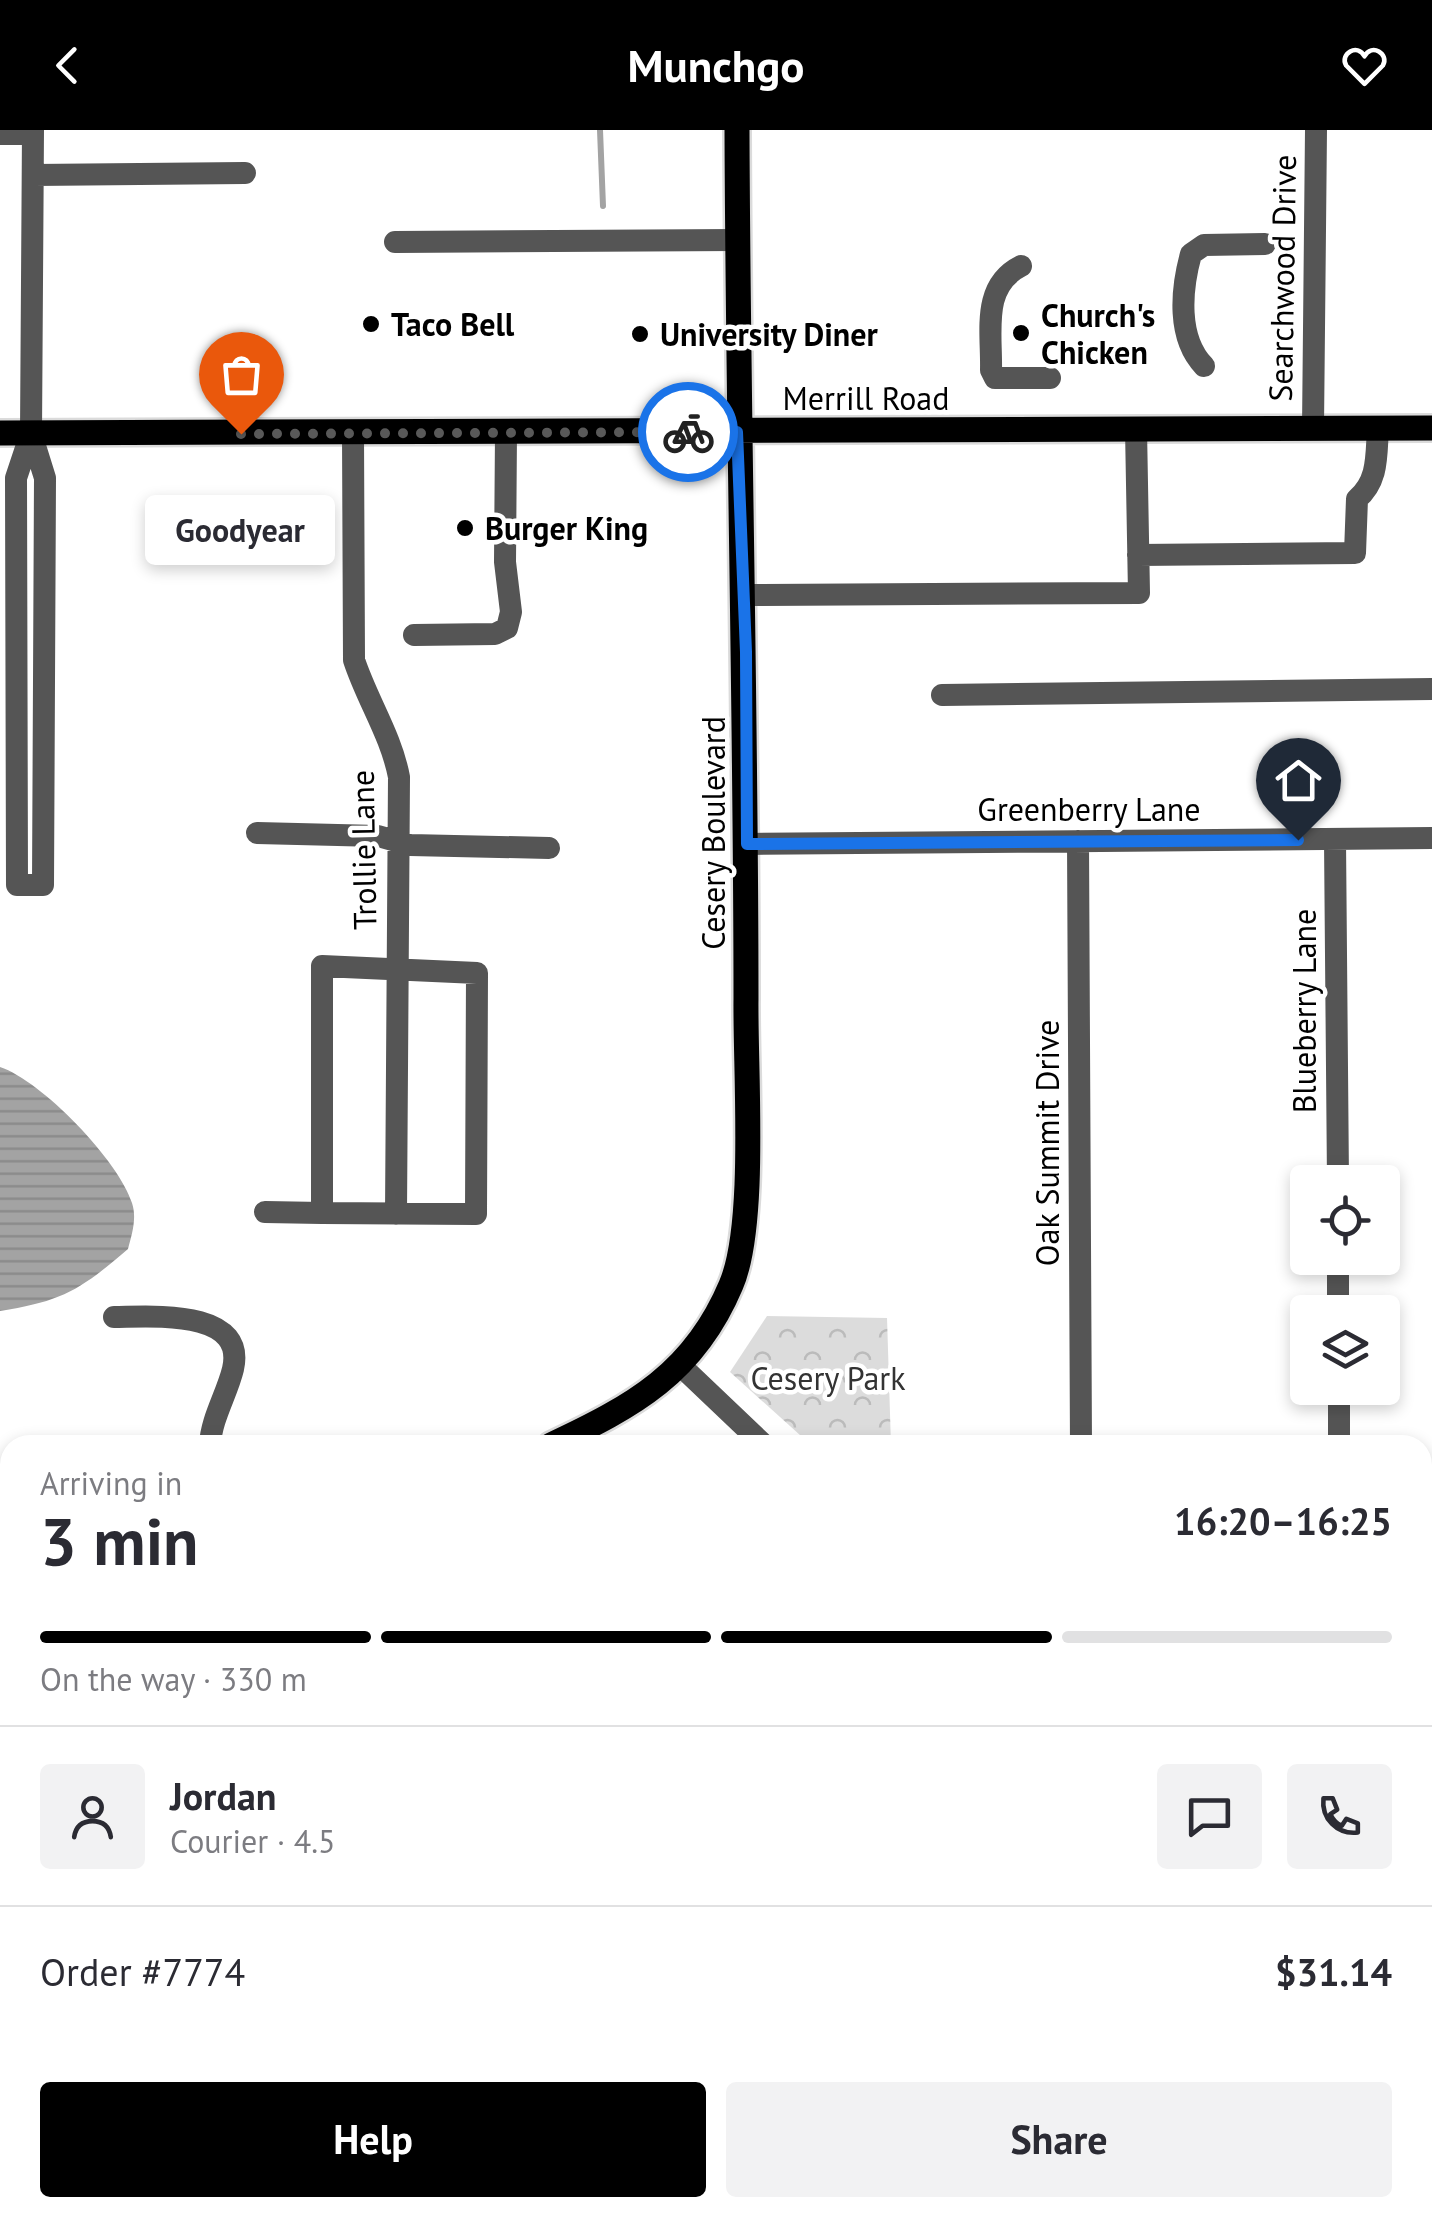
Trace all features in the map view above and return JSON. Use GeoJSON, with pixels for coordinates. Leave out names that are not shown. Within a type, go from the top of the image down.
{"type":"FeatureCollection","features":[{"type":"Feature","properties":{"kind":"main road","name":"Cesery Boulevard"},"geometry":{"type":"LineString","coordinates":[[572,1435],[624,1411],[681,1366],[711,1327],[740,1254],[747,844],[744,595],[737,432],[737,130]]}},
{"type":"Feature","properties":{"kind":"main road","name":"Merrill Road"},"geometry":{"type":"LineString","coordinates":[[0,433],[1432,428]]}},
{"type":"Feature","properties":{"kind":"street","name":"Searchwood Drive"},"geometry":{"type":"LineString","coordinates":[[1312,428],[1316,130]]}},
{"type":"Feature","properties":{"kind":"street"},"geometry":{"type":"LineString","coordinates":[[0,134],[34,132],[30,433],[16,478],[7,741],[16,885],[43,886],[44,478],[30,433]]}},
{"type":"Feature","properties":{"kind":"street"},"geometry":{"type":"LineString","coordinates":[[34,175],[245,173]]}},
{"type":"Feature","properties":{"kind":"street"},"geometry":{"type":"LineString","coordinates":[[395,242],[737,240]]}},
{"type":"Feature","properties":{"kind":"street"},"geometry":{"type":"LineString","coordinates":[[1204,366],[1186,340],[1185,274],[1191,254],[1204,246],[1265,244]]}},
{"type":"Feature","properties":{"kind":"street"},"geometry":{"type":"LineString","coordinates":[[1021,266],[1007,273],[992,295],[991,370],[995,378],[1004,380],[1050,378]]}},
{"type":"Feature","properties":{"kind":"street"},"geometry":{"type":"LineString","coordinates":[[1138,555],[1355,553],[1357,499],[1369,488],[1375,473],[1378,428]]}},
{"type":"Feature","properties":{"kind":"street"},"geometry":{"type":"LineString","coordinates":[[744,595],[1139,594],[1136,429]]}},
{"type":"Feature","properties":{"kind":"street"},"geometry":{"type":"LineString","coordinates":[[414,635],[495,634],[507,628],[511,612],[505,562],[506,433]]}},
{"type":"Feature","properties":{"kind":"street","name":"Trollie Lane"},"geometry":{"type":"LineString","coordinates":[[353,434],[354,660],[393,746],[399,777],[396,1214]]}},
{"type":"Feature","properties":{"kind":"street"},"geometry":{"type":"LineString","coordinates":[[942,695],[1432,689]]}},
{"type":"Feature","properties":{"kind":"street"},"geometry":{"type":"LineString","coordinates":[[7,741],[45,740]]}},
{"type":"Feature","properties":{"kind":"street"},"geometry":{"type":"LineString","coordinates":[[257,833],[378,836],[410,845],[550,848]]}},
{"type":"Feature","properties":{"kind":"street","name":"Greenberry Lane"},"geometry":{"type":"LineString","coordinates":[[747,844],[1432,838]]}},
{"type":"Feature","properties":{"kind":"street","name":"Blueberry Lane"},"geometry":{"type":"LineString","coordinates":[[1335,840],[1338,1165]]}},
{"type":"Feature","properties":{"kind":"street","name":"Oak Summit Drive"},"geometry":{"type":"LineString","coordinates":[[1078,842],[1082,1435]]}},
{"type":"Feature","properties":{"kind":"street"},"geometry":{"type":"LineString","coordinates":[[264,1212],[322,1213],[396,1214],[476,1214],[477,973],[322,966],[322,1213]]}},
{"type":"Feature","properties":{"kind":"street"},"geometry":{"type":"LineString","coordinates":[[114,1317],[184,1317],[218,1329],[230,1341],[235,1364],[213,1435]]}},
{"type":"Feature","properties":{"kind":"street"},"geometry":{"type":"LineString","coordinates":[[681,1366],[753,1435]]}},
{"type":"Feature","properties":{"kind":"street"},"geometry":{"type":"LineString","coordinates":[[1339,1405],[1339,1435]]}},
{"type":"Feature","properties":{"kind":"green space","name":"Cesery Park"},"geometry":{"type":"Polygon","coordinates":[[[767,1316],[887,1318],[891,1435],[800,1435],[730,1372],[767,1316]]]}},
{"type":"Feature","properties":{"kind":"shaded area"},"geometry":{"type":"Polygon","coordinates":[[[0,1067],[37,1088],[77,1124],[112,1166],[134,1214],[128,1249],[97,1275],[56,1298],[0,1311],[0,1067]]]}},
{"type":"Feature","properties":{"kind":"waterway"},"geometry":{"type":"LineString","coordinates":[[600,130],[603,206]]}},
{"type":"Feature","properties":{"kind":"way so far"},"geometry":{"type":"LineString","coordinates":[[241,434],[688,432]]}},
{"type":"Feature","properties":{"kind":"place","name":"Taco Bell"},"geometry":{"type":"Point","coordinates":[371,324]}},
{"type":"Feature","properties":{"kind":"place","name":"Church's Chicken"},"geometry":{"type":"Point","coordinates":[1021,333]}},
{"type":"Feature","properties":{"kind":"place","name":"University Diner"},"geometry":{"type":"Point","coordinates":[640,334]}},
{"type":"Feature","properties":{"kind":"place","name":"Goodyear"},"geometry":{"type":"Point","coordinates":[241,434]}},
{"type":"Feature","properties":{"kind":"place","name":"Burger King"},"geometry":{"type":"Point","coordinates":[465,528]}},
{"type":"Feature","properties":{"kind":"route"},"geometry":{"type":"LineString","coordinates":[[688,432],[737,432],[746,652],[747,844],[1298,840]]}}]}
